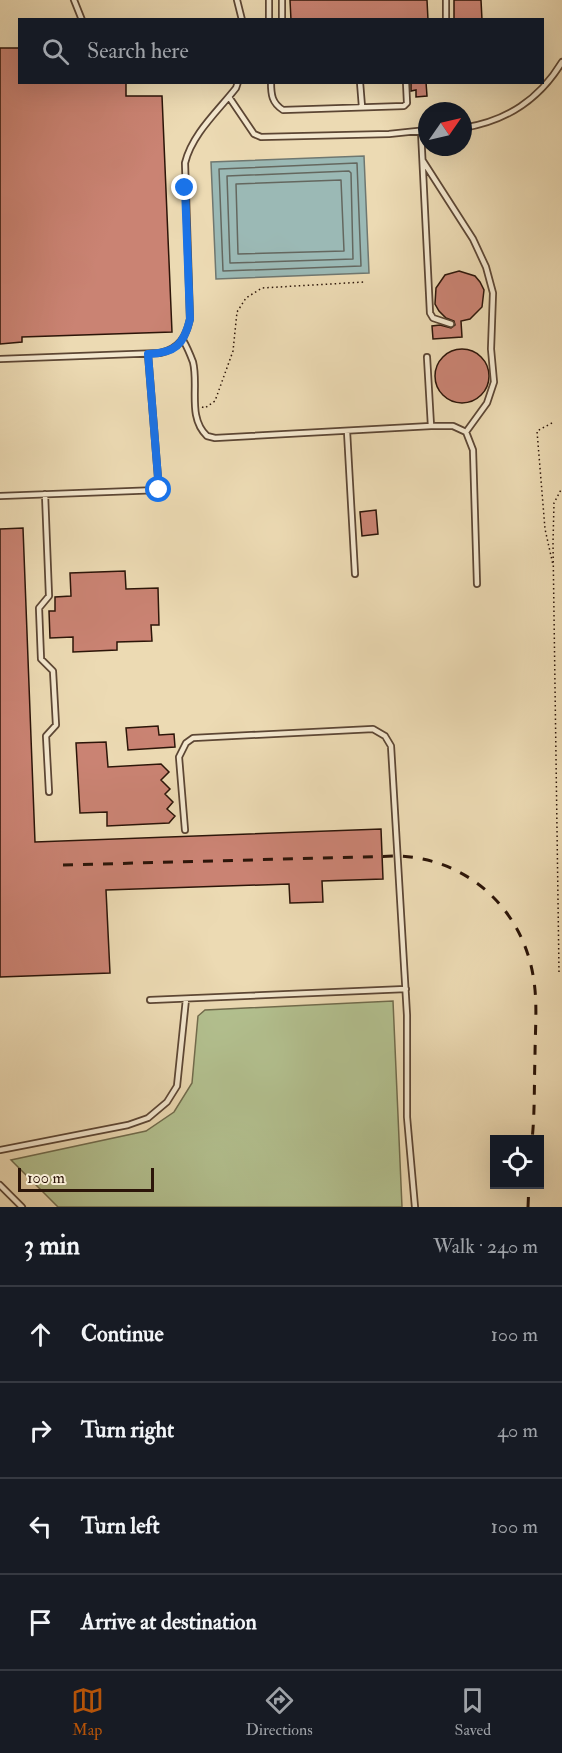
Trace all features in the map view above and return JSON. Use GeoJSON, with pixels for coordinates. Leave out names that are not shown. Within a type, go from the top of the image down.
{"type":"FeatureCollection","features":[{"type":"Feature","properties":{"kind":"lane"},"geometry":{"type":"LineString","coordinates":[[74,0],[81,18]]}},
{"type":"Feature","properties":{"kind":"lane"},"geometry":{"type":"LineString","coordinates":[[237,0],[242,18]]}},
{"type":"Feature","properties":{"kind":"lane"},"geometry":{"type":"LineString","coordinates":[[268,0],[269,18]]}},
{"type":"Feature","properties":{"kind":"lane"},"geometry":{"type":"LineString","coordinates":[[282,0],[282,18]]}},
{"type":"Feature","properties":{"kind":"lane"},"geometry":{"type":"LineString","coordinates":[[446,0],[446,18]]}},
{"type":"Feature","properties":{"kind":"lane"},"geometry":{"type":"LineString","coordinates":[[472,126],[511,114],[542,90],[562,62]]}},
{"type":"Feature","properties":{"kind":"lane"},"geometry":{"type":"LineString","coordinates":[[0,358],[148,354],[169,351],[177,347],[183,340],[190,319],[185,163],[188,150],[194,140],[237,84]]}},
{"type":"Feature","properties":{"kind":"lane"},"geometry":{"type":"LineString","coordinates":[[271,84],[273,100],[283,110],[404,105],[407,103],[406,84]]}},
{"type":"Feature","properties":{"kind":"lane"},"geometry":{"type":"LineString","coordinates":[[360,84],[362,107]]}},
{"type":"Feature","properties":{"kind":"lane"},"geometry":{"type":"LineString","coordinates":[[229,97],[254,134],[261,137],[418,132]]}},
{"type":"Feature","properties":{"kind":"lane"},"geometry":{"type":"LineString","coordinates":[[423,156],[430,313],[433,318],[451,324]]}},
{"type":"Feature","properties":{"kind":"lane"},"geometry":{"type":"LineString","coordinates":[[423,162],[473,239],[486,267],[493,293],[491,349],[494,382],[487,403],[466,432]]}},
{"type":"Feature","properties":{"kind":"lane"},"geometry":{"type":"LineString","coordinates":[[183,340],[193,364],[198,424],[207,436],[215,438],[431,426],[453,426],[466,432],[473,450],[477,584]]}},
{"type":"Feature","properties":{"kind":"lane"},"geometry":{"type":"LineString","coordinates":[[0,496],[159,490],[148,354]]}},
{"type":"Feature","properties":{"kind":"lane"},"geometry":{"type":"LineString","coordinates":[[427,357],[431,426]]}},
{"type":"Feature","properties":{"kind":"lane"},"geometry":{"type":"LineString","coordinates":[[347,431],[355,574]]}},
{"type":"Feature","properties":{"kind":"lane"},"geometry":{"type":"LineString","coordinates":[[45,494],[49,596],[39,608],[41,659],[53,671],[56,725],[46,736],[50,792]]}},
{"type":"Feature","properties":{"kind":"lane"},"geometry":{"type":"LineString","coordinates":[[185,830],[179,757],[186,743],[193,738],[373,729],[385,736],[392,746],[406,989],[407,1117],[415,1207]]}},
{"type":"Feature","properties":{"kind":"lane"},"geometry":{"type":"LineString","coordinates":[[150,1000],[406,989]]}},
{"type":"Feature","properties":{"kind":"lane"},"geometry":{"type":"LineString","coordinates":[[0,1150],[128,1125],[148,1118],[167,1102],[177,1086],[186,999]]}},
{"type":"Feature","properties":{"kind":"lane"},"geometry":{"type":"LineString","coordinates":[[0,1185],[22,1207]]}},
{"type":"Feature","properties":{"kind":"path"},"geometry":{"type":"LineString","coordinates":[[195,407],[206,408],[215,401],[233,351],[237,312],[246,298],[262,288],[364,282]]}},
{"type":"Feature","properties":{"kind":"path"},"geometry":{"type":"LineString","coordinates":[[552,423],[537,431],[545,530],[553,568]]}},
{"type":"Feature","properties":{"kind":"path"},"geometry":{"type":"LineString","coordinates":[[559,972],[553,568],[554,503],[562,489]]}},
{"type":"Feature","properties":{"kind":"green space"},"geometry":{"type":"Polygon","coordinates":[[[393,1001],[402,1207],[58,1207],[11,1160],[146,1131],[174,1112],[192,1083],[198,1016],[205,1010],[393,1001]]]}},
{"type":"Feature","properties":{"kind":"water"},"geometry":{"type":"Polygon","coordinates":[[[364,156],[369,273],[216,279],[211,162],[364,156]]]}},
{"type":"Feature","properties":{"kind":"building"},"geometry":{"type":"Polygon","coordinates":[[[290,0],[427,0],[428,18],[291,18],[290,0]]]}},
{"type":"Feature","properties":{"kind":"building"},"geometry":{"type":"Polygon","coordinates":[[[454,0],[481,0],[482,18],[454,18],[454,0]]]}},
{"type":"Feature","properties":{"kind":"building"},"geometry":{"type":"Polygon","coordinates":[[[0,48],[18,48],[18,84],[126,84],[126,96],[162,96],[172,332],[22,337],[22,342],[0,344],[0,48]]]}},
{"type":"Feature","properties":{"kind":"building"},"geometry":{"type":"Polygon","coordinates":[[[411,84],[426,84],[427,96],[416,97],[416,90],[411,91],[411,84]]]}},
{"type":"Feature","properties":{"kind":"building"},"geometry":{"type":"Polygon","coordinates":[[[459,271],[475,276],[480,282],[484,290],[482,307],[470,319],[461,321],[462,337],[433,339],[432,326],[440,325],[451,328],[455,325],[454,321],[446,318],[435,304],[436,288],[445,275],[459,271]]]}},
{"type":"Feature","properties":{"kind":"building"},"geometry":{"type":"Polygon","coordinates":[[[462,349],[472,351],[481,357],[487,366],[489,376],[487,386],[481,395],[472,401],[462,403],[452,401],[443,395],[437,386],[435,376],[437,366],[443,357],[452,351],[462,349]]]}},
{"type":"Feature","properties":{"kind":"building"},"geometry":{"type":"Polygon","coordinates":[[[376,510],[378,534],[362,536],[360,512],[376,510]]]}},
{"type":"Feature","properties":{"kind":"building"},"geometry":{"type":"Polygon","coordinates":[[[23,528],[35,842],[381,829],[383,879],[322,881],[323,902],[290,903],[289,884],[106,890],[110,973],[0,977],[0,529],[23,528]]]}},
{"type":"Feature","properties":{"kind":"building"},"geometry":{"type":"Polygon","coordinates":[[[125,571],[126,589],[158,588],[159,625],[151,625],[152,641],[117,642],[117,650],[73,652],[73,637],[50,638],[49,611],[55,611],[55,597],[71,596],[70,573],[125,571]]]}},
{"type":"Feature","properties":{"kind":"building"},"geometry":{"type":"Polygon","coordinates":[[[158,726],[159,735],[174,734],[175,747],[128,750],[126,728],[158,726]]]}},
{"type":"Feature","properties":{"kind":"building"},"geometry":{"type":"Polygon","coordinates":[[[106,742],[108,767],[161,764],[169,772],[161,780],[170,789],[165,794],[173,802],[167,809],[175,816],[169,823],[107,826],[107,812],[80,813],[76,743],[106,742]]]}},
{"type":"Feature","properties":{"kind":"railway"},"geometry":{"type":"LineString","coordinates":[[63,865],[397,856],[422,859],[446,866],[467,877],[503,908],[527,950],[533,975],[536,1016],[532,1135]]}},
{"type":"Feature","properties":{"kind":"railway"},"geometry":{"type":"LineString","coordinates":[[528,1207],[529,1189]]}},
{"type":"Feature","properties":{"kind":"route"},"geometry":{"type":"LineString","coordinates":[[159,490],[148,354],[169,351],[177,347],[188,330],[190,319],[185,188]]}}]}
